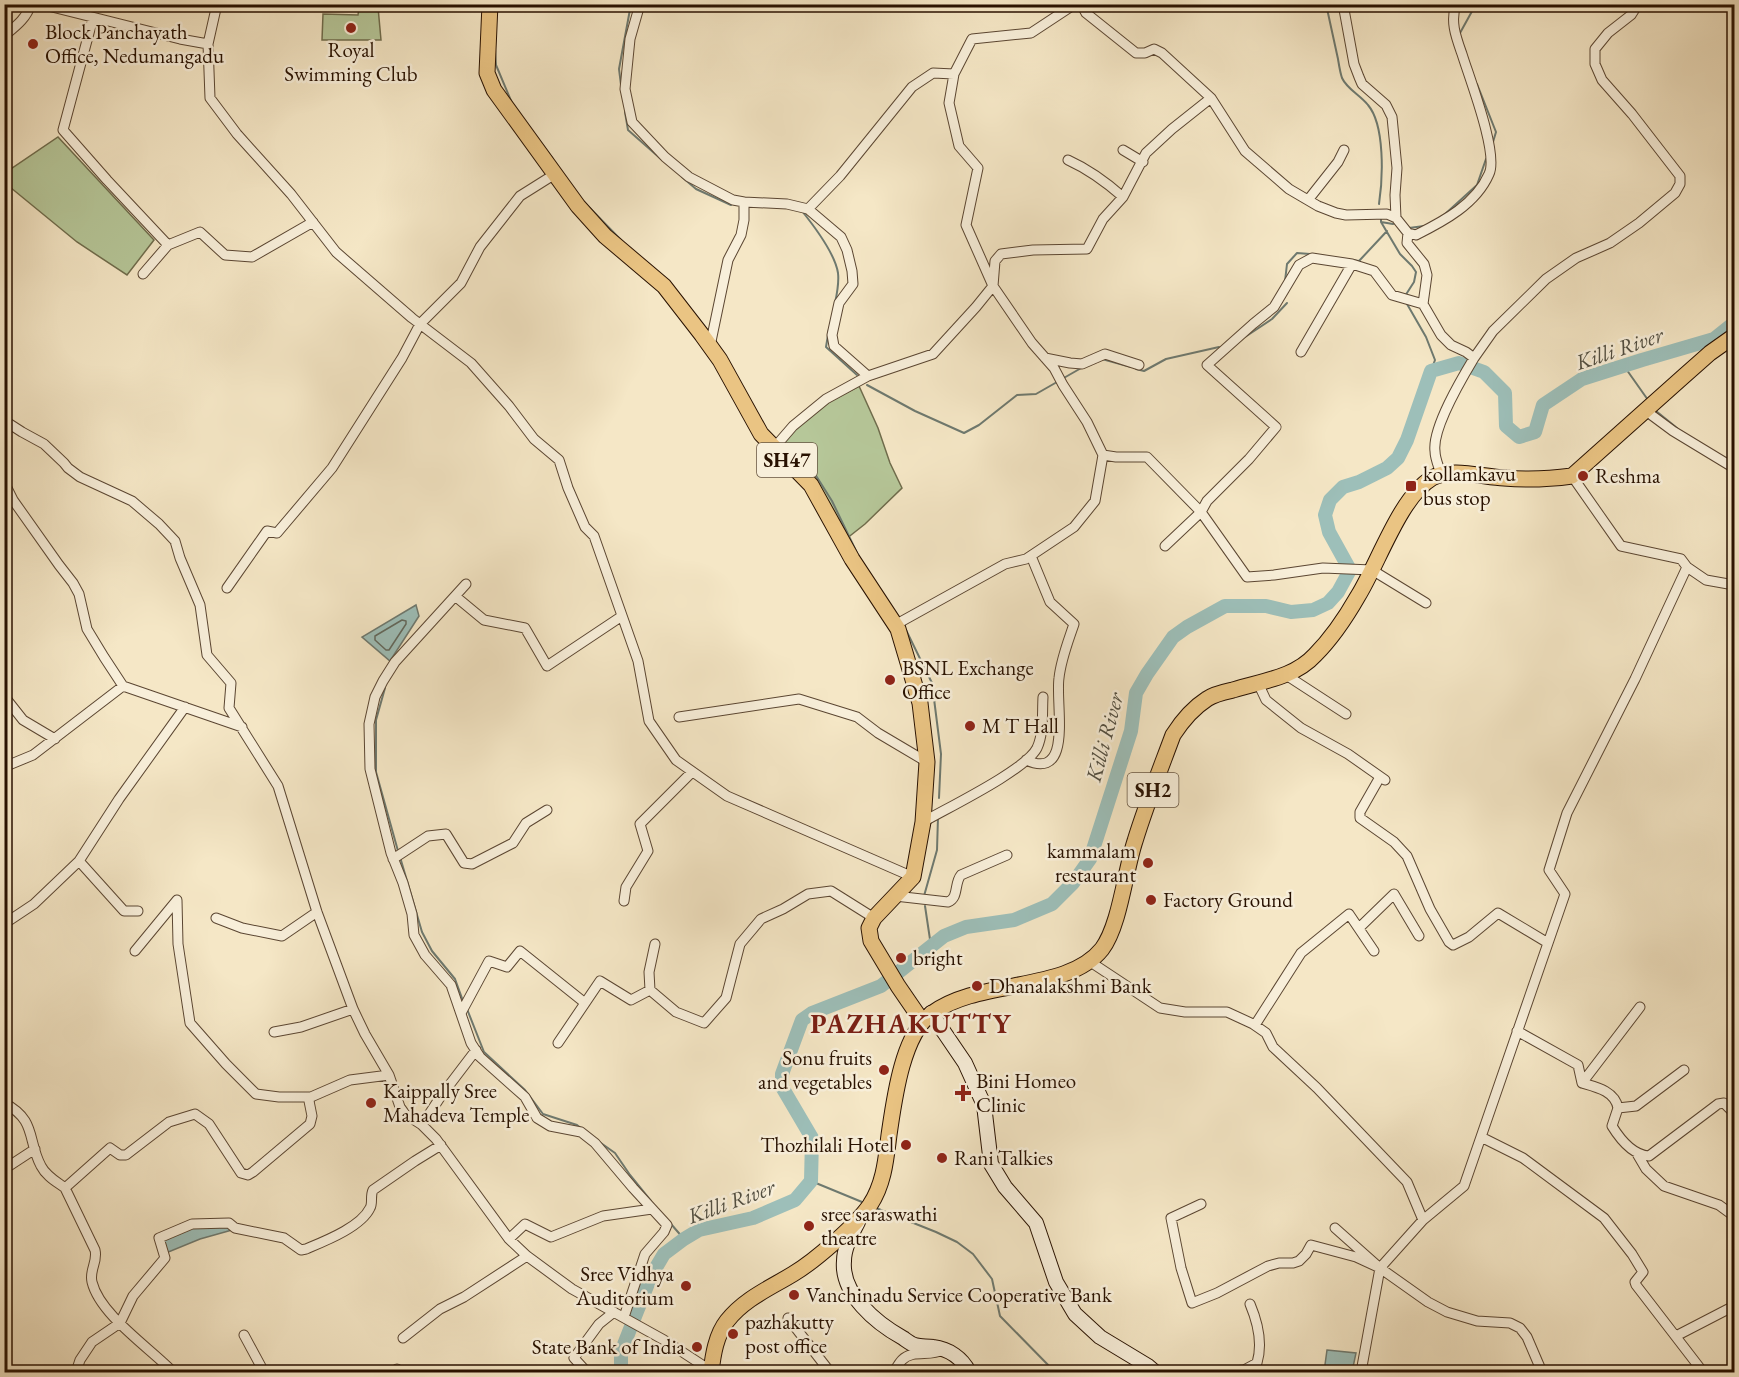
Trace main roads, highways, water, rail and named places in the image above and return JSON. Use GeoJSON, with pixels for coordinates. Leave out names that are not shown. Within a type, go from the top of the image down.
{"type":"FeatureCollection","features":[{"type":"Feature","properties":{"kind":"main road","name":"SH47"},"geometry":{"type":"LineString","coordinates":[[490,4],[487,73],[494,90],[578,206],[605,236],[664,286],[710,346],[761,434],[811,485],[852,559],[898,628],[920,703],[927,762],[923,822],[913,877],[874,918],[870,928],[872,941],[898,986],[927,1017]]}},
{"type":"Feature","properties":{"kind":"main road","name":"SH2"},"geometry":{"type":"LineString","coordinates":[[927,1017],[950,1003],[968,996],[1058,976],[1074,970],[1089,961],[1102,949],[1111,932],[1134,842],[1173,735],[1183,720],[1208,698],[1286,675],[1313,658],[1330,639],[1359,596],[1394,526],[1414,493],[1432,478],[1449,473],[1506,478],[1572,476],[1710,353],[1734,336]]}},
{"type":"Feature","properties":{"kind":"main road"},"geometry":{"type":"LineString","coordinates":[[712,1372],[718,1339],[726,1323],[736,1311],[812,1260],[859,1218],[871,1204],[885,1169],[899,1081],[907,1050],[915,1031],[927,1017],[964,1063],[984,1105],[991,1164],[1005,1187],[1036,1223],[1056,1282],[1075,1314],[1100,1337],[1155,1372]]}},
{"type":"Feature","properties":{"kind":"main road"},"geometry":{"type":"LineString","coordinates":[[859,1218],[845,1250],[844,1269],[850,1290],[868,1312],[893,1333],[915,1345],[951,1352],[965,1364],[969,1372]]}},
{"type":"Feature","properties":{"kind":"water"},"geometry":{"type":"Polygon","coordinates":[[[416,605],[419,616],[390,661],[362,637],[416,605]]]}},
{"type":"Feature","properties":{"kind":"water"},"geometry":{"type":"Polygon","coordinates":[[[229,1224],[232,1230],[200,1239],[166,1253],[163,1241],[191,1226],[229,1224]]]}},
{"type":"Feature","properties":{"kind":"water"},"geometry":{"type":"Polygon","coordinates":[[[1327,1350],[1356,1353],[1352,1372],[1324,1372],[1327,1350]]]}},
{"type":"Feature","properties":{"kind":"waterway"},"geometry":{"type":"LineString","coordinates":[[621,85],[619,69],[631,4]]}},
{"type":"Feature","properties":{"kind":"waterway"},"geometry":{"type":"LineString","coordinates":[[1326,4],[1342,78],[1368,105],[1377,125],[1382,167],[1379,204]]}},
{"type":"Feature","properties":{"kind":"waterway"},"geometry":{"type":"LineString","coordinates":[[1460,33],[1476,4]]}},
{"type":"Feature","properties":{"kind":"waterway"},"geometry":{"type":"LineString","coordinates":[[495,49],[496,65],[512,103]]}},
{"type":"Feature","properties":{"kind":"waterway"},"geometry":{"type":"LineString","coordinates":[[1477,84],[1496,132],[1493,142]]}},
{"type":"Feature","properties":{"kind":"waterway"},"geometry":{"type":"LineString","coordinates":[[625,112],[628,130],[661,159]]}},
{"type":"Feature","properties":{"kind":"waterway"},"geometry":{"type":"LineString","coordinates":[[533,132],[553,159]]}},
{"type":"Feature","properties":{"kind":"waterway"},"geometry":{"type":"LineString","coordinates":[[1444,215],[1477,185],[1486,159]]}},
{"type":"Feature","properties":{"kind":"waterway"},"geometry":{"type":"LineString","coordinates":[[682,177],[696,189],[731,205]]}},
{"type":"Feature","properties":{"kind":"waterway"},"geometry":{"type":"LineString","coordinates":[[582,200],[622,241]]}},
{"type":"Feature","properties":{"kind":"waterway"},"geometry":{"type":"LineString","coordinates":[[802,211],[823,240],[836,265],[838,280],[835,303]]}},
{"type":"Feature","properties":{"kind":"waterway"},"geometry":{"type":"LineString","coordinates":[[1381,218],[1381,222],[1400,254],[1416,272],[1414,282],[1405,296]]}},
{"type":"Feature","properties":{"kind":"waterway"},"geometry":{"type":"LineString","coordinates":[[1381,222],[1393,224]]}},
{"type":"Feature","properties":{"kind":"waterway"},"geometry":{"type":"LineString","coordinates":[[1409,228],[1424,226]]}},
{"type":"Feature","properties":{"kind":"waterway"},"geometry":{"type":"LineString","coordinates":[[1351,260],[1359,261],[1387,231]]}},
{"type":"Feature","properties":{"kind":"waterway"},"geometry":{"type":"LineString","coordinates":[[1285,281],[1287,264],[1297,253],[1310,254]]}},
{"type":"Feature","properties":{"kind":"waterway"},"geometry":{"type":"LineString","coordinates":[[1245,337],[1272,319],[1287,303]]}},
{"type":"Feature","properties":{"kind":"waterway"},"geometry":{"type":"LineString","coordinates":[[1407,304],[1426,337],[1435,360],[1431,371]]}},
{"type":"Feature","properties":{"kind":"waterway","name":"Killi River"},"geometry":{"type":"LineString","coordinates":[[621,1372],[621,1352],[651,1276],[664,1254],[699,1230],[753,1218],[795,1200],[811,1181],[812,1138],[782,1087],[782,1074],[802,1020],[812,1013],[881,986],[944,936],[966,927],[1014,920],[1052,904],[1073,883],[1090,859],[1131,731],[1136,693],[1147,674],[1173,637],[1225,606],[1266,606],[1291,612],[1313,610],[1328,603],[1338,592],[1350,570],[1329,532],[1325,515],[1330,500],[1343,487],[1387,468],[1398,458],[1407,440],[1431,371],[1459,363],[1484,372],[1505,393],[1506,426],[1519,437],[1535,432],[1543,405],[1582,379],[1714,339],[1734,323]]}},
{"type":"Feature","properties":{"kind":"waterway"},"geometry":{"type":"LineString","coordinates":[[829,329],[826,347],[857,375]]}},
{"type":"Feature","properties":{"kind":"waterway"},"geometry":{"type":"LineString","coordinates":[[1136,369],[1144,371],[1166,359],[1219,347]]}},
{"type":"Feature","properties":{"kind":"waterway"},"geometry":{"type":"LineString","coordinates":[[1102,359],[1131,367]]}},
{"type":"Feature","properties":{"kind":"waterway"},"geometry":{"type":"LineString","coordinates":[[1624,366],[1648,400]]}},
{"type":"Feature","properties":{"kind":"waterway"},"geometry":{"type":"LineString","coordinates":[[1062,379],[1083,367]]}},
{"type":"Feature","properties":{"kind":"waterway"},"geometry":{"type":"LineString","coordinates":[[867,385],[915,411],[964,433],[979,425],[1017,395],[1036,394],[1057,382]]}},
{"type":"Feature","properties":{"kind":"waterway"},"geometry":{"type":"LineString","coordinates":[[1656,411],[1677,428]]}},
{"type":"Feature","properties":{"kind":"waterway"},"geometry":{"type":"LineString","coordinates":[[782,444],[808,463],[832,501],[859,557]]}},
{"type":"Feature","properties":{"kind":"waterway"},"geometry":{"type":"LineString","coordinates":[[906,630],[932,683],[941,754],[939,798]]}},
{"type":"Feature","properties":{"kind":"waterway"},"geometry":{"type":"LineString","coordinates":[[385,688],[376,720],[376,772],[398,851]]}},
{"type":"Feature","properties":{"kind":"waterway"},"geometry":{"type":"LineString","coordinates":[[924,896],[937,850],[938,817]]}},
{"type":"Feature","properties":{"kind":"waterway"},"geometry":{"type":"LineString","coordinates":[[400,857],[422,932],[432,951],[455,979],[463,1001]]}},
{"type":"Feature","properties":{"kind":"waterway"},"geometry":{"type":"LineString","coordinates":[[925,906],[931,946]]}},
{"type":"Feature","properties":{"kind":"waterway"},"geometry":{"type":"LineString","coordinates":[[467,1009],[484,1052],[525,1090],[543,1114],[577,1125],[582,1129]]}},
{"type":"Feature","properties":{"kind":"waterway"},"geometry":{"type":"LineString","coordinates":[[598,1141],[615,1153],[651,1201]]}},
{"type":"Feature","properties":{"kind":"waterway"},"geometry":{"type":"LineString","coordinates":[[811,1181],[862,1202]]}},
{"type":"Feature","properties":{"kind":"waterway"},"geometry":{"type":"LineString","coordinates":[[876,1208],[936,1232],[957,1242],[973,1254],[992,1279],[1000,1316],[1055,1372]]}},
{"type":"Feature","properties":{"kind":"waterway"},"geometry":{"type":"LineString","coordinates":[[671,1224],[684,1239]]}},
{"type":"Feature","properties":{"kind":"place","name":"Royal Swimming Club"},"geometry":{"type":"Point","coordinates":[351,28]}},
{"type":"Feature","properties":{"kind":"place","name":"Block Panchayath Office, Nedumangadu"},"geometry":{"type":"Point","coordinates":[33,44]}},
{"type":"Feature","properties":{"kind":"place","name":"Reshma"},"geometry":{"type":"Point","coordinates":[1583,476]}},
{"type":"Feature","properties":{"kind":"place","name":"kollamkavu bus stop"},"geometry":{"type":"Point","coordinates":[1411,486]}},
{"type":"Feature","properties":{"kind":"place","name":"BSNL Exchange Office"},"geometry":{"type":"Point","coordinates":[890,680]}},
{"type":"Feature","properties":{"kind":"place","name":"M T Hall"},"geometry":{"type":"Point","coordinates":[970,726]}},
{"type":"Feature","properties":{"kind":"place","name":"kammalam restaurant"},"geometry":{"type":"Point","coordinates":[1148,863]}},
{"type":"Feature","properties":{"kind":"place","name":"Factory Ground"},"geometry":{"type":"Point","coordinates":[1151,900]}},
{"type":"Feature","properties":{"kind":"place","name":"bright"},"geometry":{"type":"Point","coordinates":[901,958]}},
{"type":"Feature","properties":{"kind":"place","name":"Dhanalakshmi Bank"},"geometry":{"type":"Point","coordinates":[977,986]}},
{"type":"Feature","properties":{"kind":"place","name":"Sonu fruits and vegetables"},"geometry":{"type":"Point","coordinates":[884,1070]}},
{"type":"Feature","properties":{"kind":"place","name":"Bini Homeo Clinic"},"geometry":{"type":"Point","coordinates":[963,1093]}},
{"type":"Feature","properties":{"kind":"place","name":"Kaippally Sree Mahadeva Temple"},"geometry":{"type":"Point","coordinates":[371,1103]}},
{"type":"Feature","properties":{"kind":"place","name":"Thozhilali Hotel"},"geometry":{"type":"Point","coordinates":[906,1145]}},
{"type":"Feature","properties":{"kind":"place","name":"Rani Talkies"},"geometry":{"type":"Point","coordinates":[942,1158]}},
{"type":"Feature","properties":{"kind":"place","name":"sree saraswathi theatre"},"geometry":{"type":"Point","coordinates":[809,1226]}},
{"type":"Feature","properties":{"kind":"place","name":"Sree Vidhya Auditorium"},"geometry":{"type":"Point","coordinates":[686,1286]}},
{"type":"Feature","properties":{"kind":"place","name":"Vanchinadu Service Cooperative Bank"},"geometry":{"type":"Point","coordinates":[794,1295]}},
{"type":"Feature","properties":{"kind":"place","name":"pazhakutty post office"},"geometry":{"type":"Point","coordinates":[733,1334]}},
{"type":"Feature","properties":{"kind":"place","name":"State Bank of India"},"geometry":{"type":"Point","coordinates":[697,1347]}},
{"type":"Feature","properties":{"kind":"district","name":"PAZHAKUTTY"},"geometry":{"type":"Point","coordinates":[911,1024]}}]}
